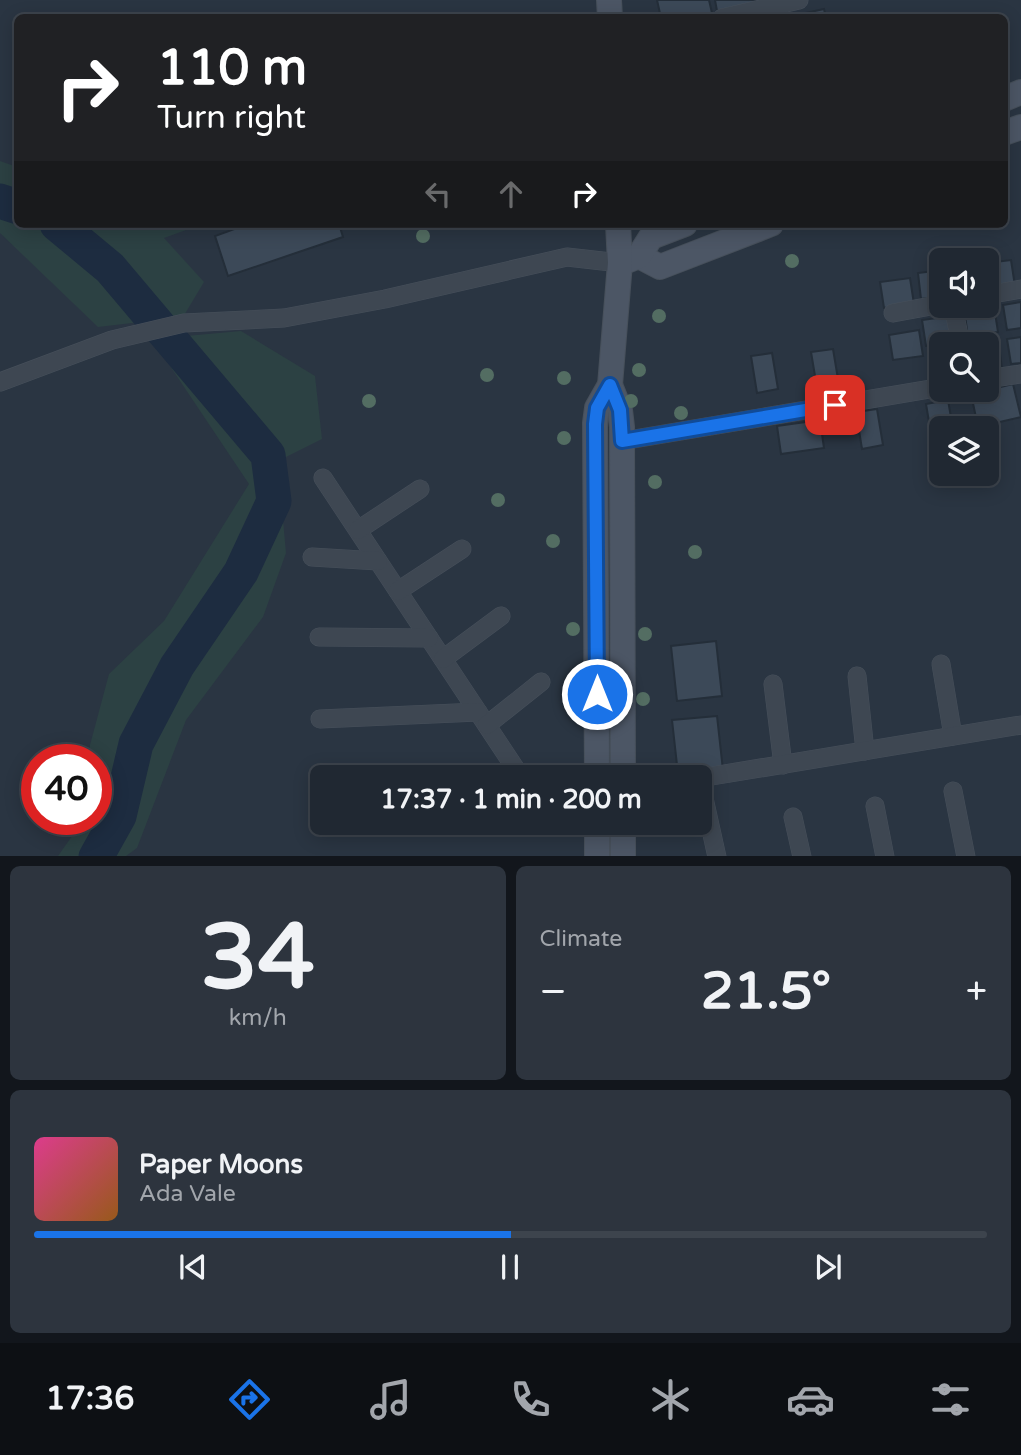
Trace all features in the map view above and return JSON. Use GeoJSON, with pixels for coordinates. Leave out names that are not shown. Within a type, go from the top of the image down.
{"type":"FeatureCollection","features":[{"type":"Feature","properties":{"kind":"street"},"geometry":{"type":"LineString","coordinates":[[739,14],[799,0]]}},
{"type":"Feature","properties":{"kind":"street"},"geometry":{"type":"LineString","coordinates":[[591,765],[595,424],[597,408],[610,385],[630,260],[619,228]]}},
{"type":"Feature","properties":{"kind":"street"},"geometry":{"type":"LineString","coordinates":[[630,260],[651,237],[675,228]]}},
{"type":"Feature","properties":{"kind":"street"},"geometry":{"type":"LineString","coordinates":[[0,382],[138,333],[184,323],[284,318],[386,299],[567,257],[630,260],[660,267],[761,228]]}},
{"type":"Feature","properties":{"kind":"street"},"geometry":{"type":"LineString","coordinates":[[999,293],[1021,289]]}},
{"type":"Feature","properties":{"kind":"street"},"geometry":{"type":"LineString","coordinates":[[893,313],[929,306]]}},
{"type":"Feature","properties":{"kind":"street"},"geometry":{"type":"LineString","coordinates":[[999,377],[1021,374]]}},
{"type":"Feature","properties":{"kind":"street"},"geometry":{"type":"LineString","coordinates":[[610,385],[620,410],[622,441],[623,765]]}},
{"type":"Feature","properties":{"kind":"street"},"geometry":{"type":"LineString","coordinates":[[622,441],[929,389]]}},
{"type":"Feature","properties":{"kind":"street"},"geometry":{"type":"LineString","coordinates":[[323,478],[513,765]]}},
{"type":"Feature","properties":{"kind":"street"},"geometry":{"type":"LineString","coordinates":[[358,530],[420,489]]}},
{"type":"Feature","properties":{"kind":"street"},"geometry":{"type":"LineString","coordinates":[[398,591],[462,549]]}},
{"type":"Feature","properties":{"kind":"street"},"geometry":{"type":"LineString","coordinates":[[312,557],[378,561]]}},
{"type":"Feature","properties":{"kind":"street"},"geometry":{"type":"LineString","coordinates":[[443,659],[501,616]]}},
{"type":"Feature","properties":{"kind":"street"},"geometry":{"type":"LineString","coordinates":[[319,637],[429,638]]}},
{"type":"Feature","properties":{"kind":"street"},"geometry":{"type":"LineString","coordinates":[[941,664],[953,736]]}},
{"type":"Feature","properties":{"kind":"street"},"geometry":{"type":"LineString","coordinates":[[857,676],[864,751]]}},
{"type":"Feature","properties":{"kind":"street"},"geometry":{"type":"LineString","coordinates":[[320,719],[482,718],[541,682]]}},
{"type":"Feature","properties":{"kind":"street"},"geometry":{"type":"LineString","coordinates":[[773,684],[783,765]]}},
{"type":"Feature","properties":{"kind":"street"},"geometry":{"type":"LineString","coordinates":[[712,777],[1021,725]]}},
{"type":"Feature","properties":{"kind":"street"},"geometry":{"type":"LineString","coordinates":[[953,791],[967,856]]}},
{"type":"Feature","properties":{"kind":"street"},"geometry":{"type":"LineString","coordinates":[[875,806],[885,856]]}},
{"type":"Feature","properties":{"kind":"street"},"geometry":{"type":"LineString","coordinates":[[793,817],[802,856]]}},
{"type":"Feature","properties":{"kind":"street"},"geometry":{"type":"LineString","coordinates":[[712,833],[717,856]]}},
{"type":"Feature","properties":{"kind":"street"},"geometry":{"type":"LineString","coordinates":[[597,835],[597,856]]}},
{"type":"Feature","properties":{"kind":"street"},"geometry":{"type":"LineString","coordinates":[[623,835],[623,856]]}},
{"type":"Feature","properties":{"kind":"green space"},"geometry":{"type":"Polygon","coordinates":[[[0,161],[14,166],[14,228],[186,228],[164,238],[204,282],[183,317],[98,327],[0,233],[0,161]]]}},
{"type":"Feature","properties":{"kind":"green space"},"geometry":{"type":"Polygon","coordinates":[[[241,331],[315,376],[322,439],[284,458],[279,475],[286,553],[263,617],[186,720],[137,848],[126,856],[58,856],[73,835],[112,835],[112,744],[90,744],[109,674],[164,621],[249,484],[170,366],[186,336],[241,331]]]}},
{"type":"Feature","properties":{"kind":"building"},"geometry":{"type":"Polygon","coordinates":[[[657,0],[709,0],[712,13],[707,14],[660,14],[657,0]]]}},
{"type":"Feature","properties":{"kind":"building"},"geometry":{"type":"Polygon","coordinates":[[[715,0],[767,0],[767,1],[717,11],[715,0]]]}},
{"type":"Feature","properties":{"kind":"building"},"geometry":{"type":"Polygon","coordinates":[[[824,9],[825,14],[801,14],[824,9]]]}},
{"type":"Feature","properties":{"kind":"building"},"geometry":{"type":"Polygon","coordinates":[[[237,228],[340,228],[343,237],[228,276],[215,236],[237,228]]]}},
{"type":"Feature","properties":{"kind":"building"},"geometry":{"type":"Polygon","coordinates":[[[1011,260],[1015,286],[999,288],[999,262],[1011,260]]]}},
{"type":"Feature","properties":{"kind":"building"},"geometry":{"type":"Polygon","coordinates":[[[929,272],[929,298],[921,299],[918,273],[929,272]]]}},
{"type":"Feature","properties":{"kind":"building"},"geometry":{"type":"Polygon","coordinates":[[[910,278],[914,304],[884,308],[880,282],[910,278]]]}},
{"type":"Feature","properties":{"kind":"building"},"geometry":{"type":"Polygon","coordinates":[[[1021,302],[1021,328],[1007,330],[1003,305],[1021,302]]]}},
{"type":"Feature","properties":{"kind":"building"},"geometry":{"type":"Polygon","coordinates":[[[952,318],[954,332],[929,332],[929,346],[926,346],[922,320],[952,318]]]}},
{"type":"Feature","properties":{"kind":"building"},"geometry":{"type":"Polygon","coordinates":[[[965,318],[996,318],[998,332],[967,332],[965,318]]]}},
{"type":"Feature","properties":{"kind":"building"},"geometry":{"type":"Polygon","coordinates":[[[919,330],[923,356],[893,360],[889,335],[919,330]]]}},
{"type":"Feature","properties":{"kind":"building"},"geometry":{"type":"Polygon","coordinates":[[[1021,337],[1021,363],[1011,364],[1007,339],[1021,337]]]}},
{"type":"Feature","properties":{"kind":"building"},"geometry":{"type":"Polygon","coordinates":[[[999,344],[1002,370],[999,371],[999,344]]]}},
{"type":"Feature","properties":{"kind":"building"},"geometry":{"type":"Polygon","coordinates":[[[833,349],[839,385],[817,388],[811,352],[833,349]]]}},
{"type":"Feature","properties":{"kind":"building"},"geometry":{"type":"Polygon","coordinates":[[[772,353],[778,389],[757,393],[751,356],[772,353]]]}},
{"type":"Feature","properties":{"kind":"building"},"geometry":{"type":"Polygon","coordinates":[[[1013,384],[1021,417],[999,422],[999,416],[976,416],[973,402],[999,402],[999,387],[1013,384]]]}},
{"type":"Feature","properties":{"kind":"building"},"geometry":{"type":"Polygon","coordinates":[[[948,402],[951,416],[929,416],[929,422],[926,404],[948,402]]]}},
{"type":"Feature","properties":{"kind":"building"},"geometry":{"type":"Polygon","coordinates":[[[877,409],[883,445],[862,449],[856,412],[877,409]]]}},
{"type":"Feature","properties":{"kind":"building"},"geometry":{"type":"Polygon","coordinates":[[[820,420],[824,448],[781,454],[777,426],[820,420]]]}},
{"type":"Feature","properties":{"kind":"building"},"geometry":{"type":"Polygon","coordinates":[[[716,641],[722,696],[677,701],[671,646],[716,641]]]}},
{"type":"Feature","properties":{"kind":"building"},"geometry":{"type":"Polygon","coordinates":[[[717,716],[723,770],[712,771],[712,765],[677,765],[672,720],[717,716]]]}},
{"type":"Feature","properties":{"kind":"waterway"},"geometry":{"type":"LineString","coordinates":[[0,201],[14,206]]}},
{"type":"Feature","properties":{"kind":"waterway"},"geometry":{"type":"LineString","coordinates":[[62,228],[110,268],[268,455],[274,501],[241,572],[177,666],[136,744],[119,816],[97,856]]}},
{"type":"Feature","properties":{"kind":"route"},"geometry":{"type":"LineString","coordinates":[[597,694],[595,424],[597,408],[610,385],[620,410],[622,441],[835,405]]}}]}
